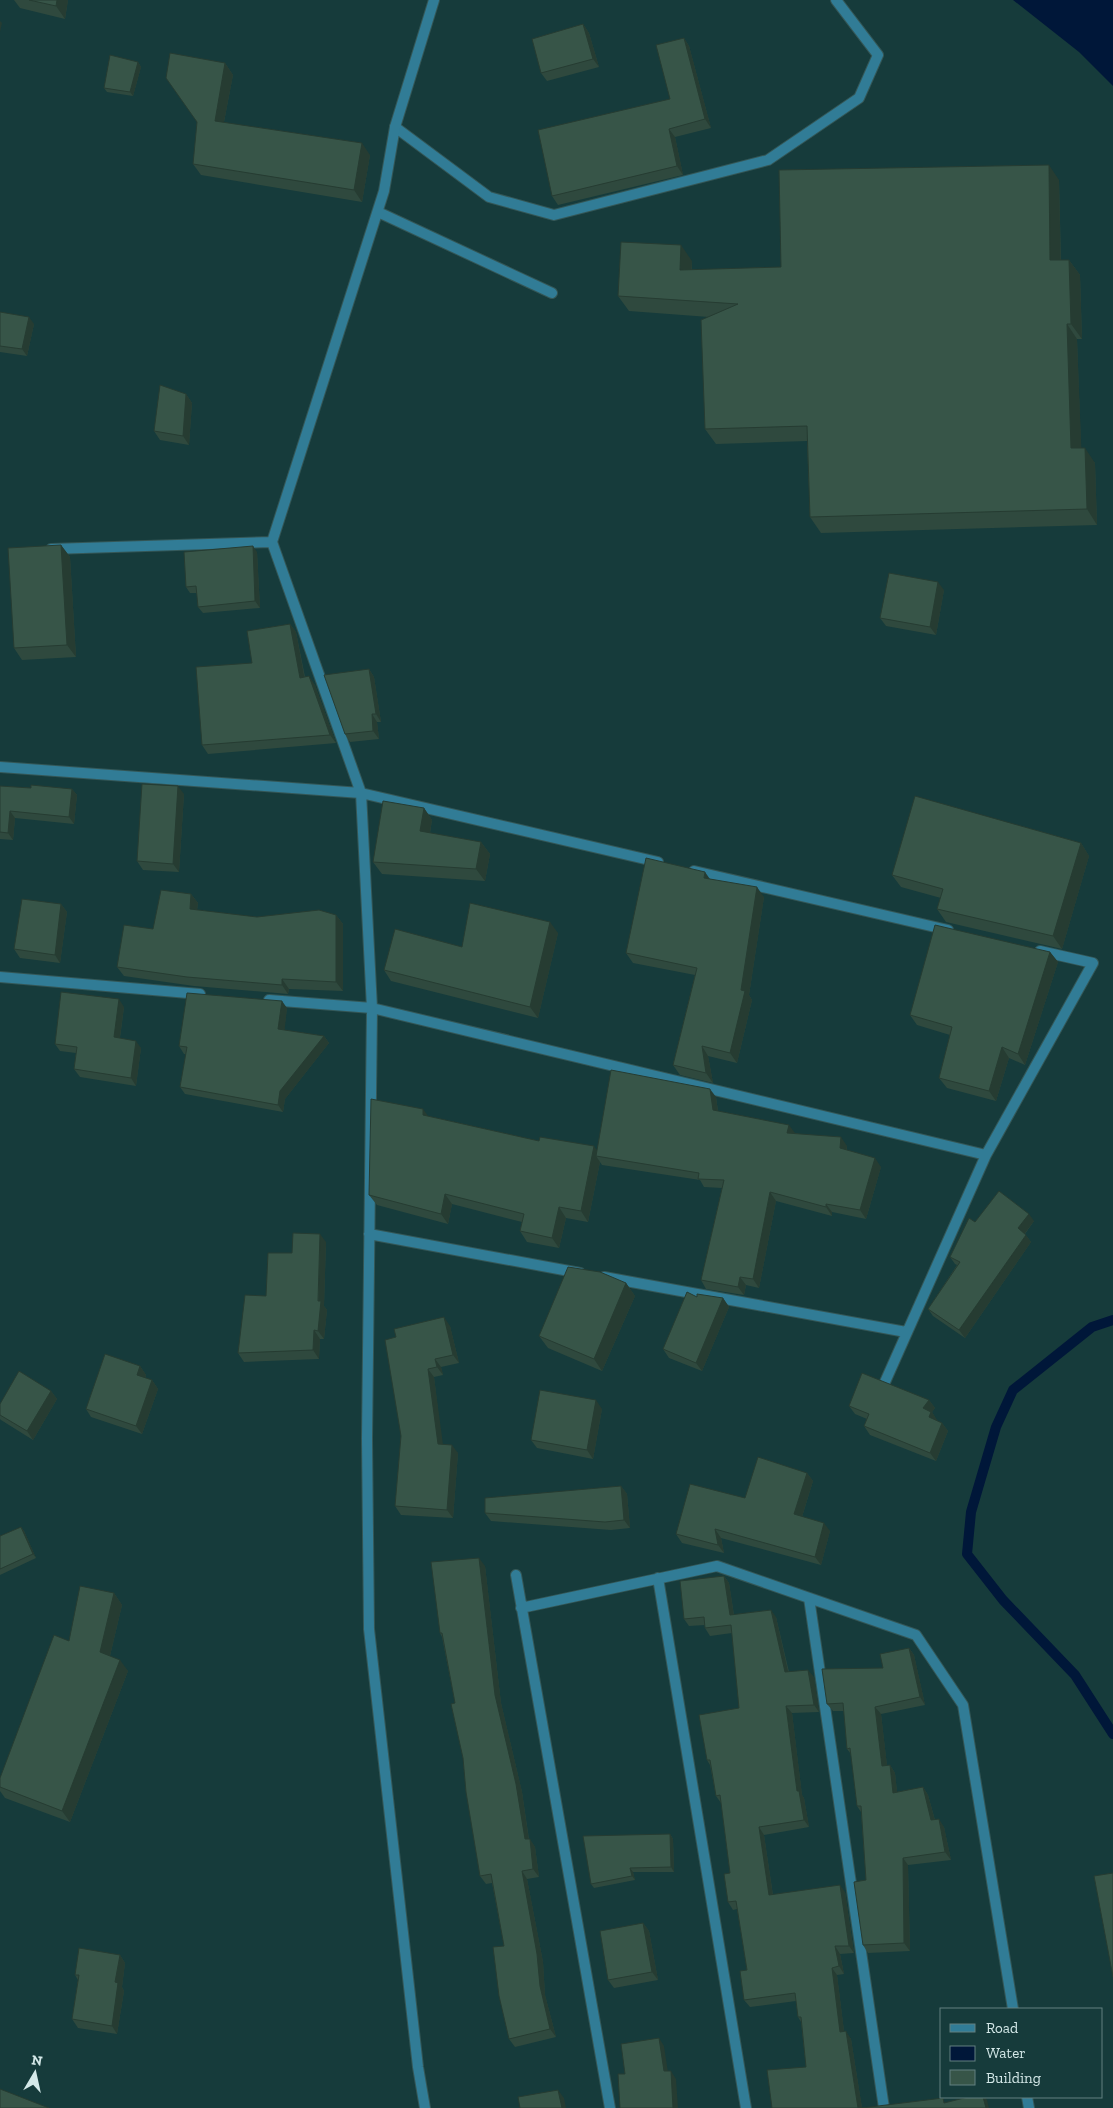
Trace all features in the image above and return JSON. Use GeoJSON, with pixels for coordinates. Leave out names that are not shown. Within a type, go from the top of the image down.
{"type":"FeatureCollection","features":[{"type":"Feature","properties":{"kind":"street"},"geometry":{"type":"LineString","coordinates":[[425,2108],[418,2067],[369,1629],[367,1439],[372,1008],[361,793],[272,542],[378,212],[384,191],[395,127],[434,0]]}},
{"type":"Feature","properties":{"kind":"street"},"geometry":{"type":"LineString","coordinates":[[395,127],[489,197],[554,215],[768,160],[859,98],[878,55],[836,0]]}},
{"type":"Feature","properties":{"kind":"street"},"geometry":{"type":"LineString","coordinates":[[378,212],[552,293]]}},
{"type":"Feature","properties":{"kind":"street"},"geometry":{"type":"LineString","coordinates":[[40,550],[272,542]]}},
{"type":"Feature","properties":{"kind":"street"},"geometry":{"type":"LineString","coordinates":[[0,767],[361,793],[669,865]]}},
{"type":"Feature","properties":{"kind":"street"},"geometry":{"type":"LineString","coordinates":[[688,869],[958,932]]}},
{"type":"Feature","properties":{"kind":"street"},"geometry":{"type":"LineString","coordinates":[[885,1382],[986,1155],[1093,963],[1025,948]]}},
{"type":"Feature","properties":{"kind":"street"},"geometry":{"type":"LineString","coordinates":[[0,977],[206,994]]}},
{"type":"Feature","properties":{"kind":"street"},"geometry":{"type":"LineString","coordinates":[[255,998],[372,1008],[986,1155]]}},
{"type":"Feature","properties":{"kind":"street"},"geometry":{"type":"LineString","coordinates":[[369,1234],[906,1332]]}},
{"type":"Feature","properties":{"kind":"street"},"geometry":{"type":"LineString","coordinates":[[522,1608],[716,1566],[916,1635],[963,1706],[1013,2008]]}},
{"type":"Feature","properties":{"kind":"street"},"geometry":{"type":"LineString","coordinates":[[516,1575],[610,2108]]}},
{"type":"Feature","properties":{"kind":"street"},"geometry":{"type":"LineString","coordinates":[[658,1578],[746,2108]]}},
{"type":"Feature","properties":{"kind":"street"},"geometry":{"type":"LineString","coordinates":[[808,1598],[884,2108]]}},
{"type":"Feature","properties":{"kind":"water"},"geometry":{"type":"Polygon","coordinates":[[[1013,0],[1113,0],[1113,86],[1079,52],[1013,0]]]}},
{"type":"Feature","properties":{"kind":"building"},"geometry":{"type":"Polygon","coordinates":[[[29,0],[57,0],[56,6],[29,0]]]}},
{"type":"Feature","properties":{"kind":"building"},"geometry":{"type":"Polygon","coordinates":[[[583,24],[593,59],[541,73],[532,39],[583,24]]]}},
{"type":"Feature","properties":{"kind":"building"},"geometry":{"type":"Polygon","coordinates":[[[684,38],[705,119],[669,129],[677,166],[552,196],[538,130],[670,99],[656,45],[684,38]]]}},
{"type":"Feature","properties":{"kind":"building"},"geometry":{"type":"Polygon","coordinates":[[[170,53],[225,63],[215,121],[362,143],[354,190],[193,164],[197,122],[166,78],[170,53]]]}},
{"type":"Feature","properties":{"kind":"building"},"geometry":{"type":"Polygon","coordinates":[[[110,55],[138,62],[130,92],[104,88],[110,55]]]}},
{"type":"Feature","properties":{"kind":"building"},"geometry":{"type":"Polygon","coordinates":[[[1049,165],[1050,260],[1069,260],[1071,324],[1067,324],[1071,448],[1085,448],[1087,509],[810,517],[807,426],[705,429],[701,320],[738,304],[618,296],[621,242],[681,245],[680,270],[781,267],[779,170],[1049,165]]]}},
{"type":"Feature","properties":{"kind":"building"},"geometry":{"type":"Polygon","coordinates":[[[0,312],[29,317],[22,349],[0,346],[0,312]]]}},
{"type":"Feature","properties":{"kind":"building"},"geometry":{"type":"Polygon","coordinates":[[[160,385],[186,394],[183,436],[154,431],[160,385]]]}},
{"type":"Feature","properties":{"kind":"building"},"geometry":{"type":"Polygon","coordinates":[[[61,545],[67,645],[14,648],[8,548],[61,545]]]}},
{"type":"Feature","properties":{"kind":"building"},"geometry":{"type":"Polygon","coordinates":[[[253,546],[255,601],[198,607],[196,586],[186,587],[184,552],[253,546]]]}},
{"type":"Feature","properties":{"kind":"building"},"geometry":{"type":"Polygon","coordinates":[[[889,573],[938,582],[930,627],[880,618],[889,573]]]}},
{"type":"Feature","properties":{"kind":"building"},"geometry":{"type":"Polygon","coordinates":[[[290,624],[300,678],[309,676],[330,735],[202,745],[196,667],[252,663],[247,631],[290,624]]]}},
{"type":"Feature","properties":{"kind":"building"},"geometry":{"type":"Polygon","coordinates":[[[369,669],[376,714],[372,714],[373,731],[345,734],[324,675],[369,669]]]}},
{"type":"Feature","properties":{"kind":"building"},"geometry":{"type":"Polygon","coordinates":[[[142,784],[178,786],[173,864],[137,861],[142,784]]]}},
{"type":"Feature","properties":{"kind":"building"},"geometry":{"type":"Polygon","coordinates":[[[31,785],[72,789],[69,817],[10,811],[8,833],[0,832],[0,786],[31,788],[31,785]]]}},
{"type":"Feature","properties":{"kind":"building"},"geometry":{"type":"Polygon","coordinates":[[[915,796],[1081,843],[1053,936],[937,909],[943,889],[892,875],[915,796]]]}},
{"type":"Feature","properties":{"kind":"building"},"geometry":{"type":"Polygon","coordinates":[[[383,801],[424,808],[420,831],[481,842],[476,869],[373,862],[383,801]]]}},
{"type":"Feature","properties":{"kind":"building"},"geometry":{"type":"Polygon","coordinates":[[[646,858],[705,872],[704,878],[757,887],[741,990],[745,991],[730,1053],[702,1046],[706,1073],[673,1065],[697,968],[626,953],[646,858]]]}},
{"type":"Feature","properties":{"kind":"building"},"geometry":{"type":"Polygon","coordinates":[[[161,890],[191,894],[190,909],[257,917],[319,910],[336,915],[336,982],[282,979],[282,985],[187,977],[117,967],[124,925],[153,929],[161,890]]]}},
{"type":"Feature","properties":{"kind":"building"},"geometry":{"type":"Polygon","coordinates":[[[22,899],[61,904],[55,955],[14,949],[22,899]]]}},
{"type":"Feature","properties":{"kind":"building"},"geometry":{"type":"Polygon","coordinates":[[[470,903],[550,922],[530,1007],[384,970],[395,929],[462,947],[470,903]]]}},
{"type":"Feature","properties":{"kind":"building"},"geometry":{"type":"Polygon","coordinates":[[[935,925],[1050,952],[1018,1054],[1002,1047],[989,1091],[939,1078],[952,1027],[910,1015],[935,925]]]}},
{"type":"Feature","properties":{"kind":"building"},"geometry":{"type":"Polygon","coordinates":[[[61,992],[119,999],[114,1037],[136,1041],[131,1078],[74,1069],[77,1047],[55,1044],[61,992]]]}},
{"type":"Feature","properties":{"kind":"building"},"geometry":{"type":"Polygon","coordinates":[[[187,993],[282,1001],[278,1029],[324,1036],[280,1091],[278,1105],[180,1087],[187,1047],[179,1046],[187,993]]]}},
{"type":"Feature","properties":{"kind":"building"},"geometry":{"type":"Polygon","coordinates":[[[611,1070],[710,1089],[713,1110],[789,1125],[787,1133],[841,1137],[840,1148],[875,1158],[860,1210],[826,1204],[826,1207],[770,1192],[753,1279],[740,1277],[738,1287],[701,1280],[724,1180],[698,1179],[699,1173],[596,1156],[611,1070]]]}},
{"type":"Feature","properties":{"kind":"building"},"geometry":{"type":"Polygon","coordinates":[[[371,1099],[423,1109],[423,1115],[539,1141],[540,1137],[594,1146],[581,1211],[559,1207],[552,1238],[520,1231],[524,1214],[445,1194],[441,1214],[369,1195],[371,1099]]]}},
{"type":"Feature","properties":{"kind":"building"},"geometry":{"type":"Polygon","coordinates":[[[999,1191],[1029,1214],[1018,1228],[1026,1235],[959,1330],[928,1309],[960,1262],[950,1257],[969,1218],[975,1222],[999,1191]]]}},
{"type":"Feature","properties":{"kind":"building"},"geometry":{"type":"Polygon","coordinates":[[[293,1233],[320,1234],[318,1301],[321,1301],[318,1331],[314,1330],[313,1350],[238,1353],[245,1295],[266,1296],[268,1253],[292,1253],[293,1233]]]}},
{"type":"Feature","properties":{"kind":"building"},"geometry":{"type":"Polygon","coordinates":[[[568,1267],[600,1272],[626,1283],[594,1359],[539,1336],[568,1267]]]}},
{"type":"Feature","properties":{"kind":"building"},"geometry":{"type":"Polygon","coordinates":[[[687,1292],[697,1297],[697,1294],[723,1298],[696,1363],[663,1349],[687,1292]]]}},
{"type":"Feature","properties":{"kind":"building"},"geometry":{"type":"Polygon","coordinates":[[[444,1317],[453,1355],[435,1359],[437,1367],[428,1369],[438,1444],[452,1445],[447,1510],[395,1506],[401,1436],[385,1340],[396,1337],[394,1329],[444,1317]]]}},
{"type":"Feature","properties":{"kind":"building"},"geometry":{"type":"Polygon","coordinates":[[[105,1354],[140,1366],[137,1375],[152,1380],[136,1426],[86,1409],[105,1354]]]}},
{"type":"Feature","properties":{"kind":"building"},"geometry":{"type":"Polygon","coordinates":[[[19,1371],[51,1391],[27,1431],[0,1415],[0,1404],[19,1371]]]}},
{"type":"Feature","properties":{"kind":"building"},"geometry":{"type":"Polygon","coordinates":[[[862,1373],[929,1400],[923,1408],[931,1412],[929,1417],[942,1423],[930,1453],[864,1426],[869,1414],[849,1406],[862,1373]]]}},
{"type":"Feature","properties":{"kind":"building"},"geometry":{"type":"Polygon","coordinates":[[[540,1390],[596,1400],[587,1450],[531,1440],[540,1390]]]}},
{"type":"Feature","properties":{"kind":"building"},"geometry":{"type":"Polygon","coordinates":[[[758,1457],[807,1473],[794,1514],[824,1523],[815,1557],[715,1529],[718,1545],[676,1534],[690,1484],[745,1498],[758,1457]]]}},
{"type":"Feature","properties":{"kind":"building"},"geometry":{"type":"Polygon","coordinates":[[[621,1486],[624,1520],[605,1522],[485,1513],[485,1498],[621,1486]]]}},
{"type":"Feature","properties":{"kind":"building"},"geometry":{"type":"Polygon","coordinates":[[[21,1527],[33,1554],[0,1569],[0,1536],[21,1527]]]}},
{"type":"Feature","properties":{"kind":"building"},"geometry":{"type":"Polygon","coordinates":[[[479,1558],[495,1695],[516,1784],[525,1839],[530,1839],[533,1869],[522,1871],[537,1954],[540,1986],[550,2029],[509,2039],[499,1996],[493,1947],[504,1946],[491,1874],[480,1876],[466,1792],[463,1758],[451,1704],[455,1703],[442,1633],[440,1633],[431,1562],[479,1558]]]}},
{"type":"Feature","properties":{"kind":"building"},"geometry":{"type":"Polygon","coordinates":[[[724,1576],[730,1615],[771,1610],[785,1672],[808,1670],[814,1705],[786,1706],[797,1791],[799,1791],[804,1820],[759,1827],[769,1895],[840,1885],[849,1946],[835,1946],[839,1966],[832,1968],[840,2032],[846,2031],[858,2108],[772,2108],[767,2070],[806,2067],[801,2017],[798,2017],[795,1993],[744,2000],[740,1971],[747,1970],[736,1901],[728,1902],[724,1874],[730,1873],[720,1795],[716,1796],[710,1760],[707,1760],[699,1715],[739,1708],[731,1625],[705,1628],[704,1617],[684,1619],[680,1581],[724,1576]]]}},
{"type":"Feature","properties":{"kind":"building"},"geometry":{"type":"Polygon","coordinates":[[[80,1586],[114,1593],[100,1652],[120,1660],[62,1811],[0,1787],[0,1778],[54,1635],[69,1641],[80,1586]]]}},
{"type":"Feature","properties":{"kind":"building"},"geometry":{"type":"Polygon","coordinates":[[[909,1648],[920,1697],[875,1707],[882,1766],[890,1765],[893,1793],[923,1787],[931,1820],[939,1819],[945,1852],[903,1858],[904,1943],[863,1945],[854,1882],[866,1880],[861,1806],[857,1806],[850,1748],[847,1749],[843,1703],[827,1704],[822,1669],[883,1668],[880,1654],[909,1648]]]}},
{"type":"Feature","properties":{"kind":"building"},"geometry":{"type":"Polygon","coordinates":[[[670,1834],[671,1867],[630,1868],[632,1876],[591,1884],[583,1836],[670,1834]]]}},
{"type":"Feature","properties":{"kind":"building"},"geometry":{"type":"Polygon","coordinates":[[[1113,1873],[1113,1977],[1094,1876],[1113,1873]]]}},
{"type":"Feature","properties":{"kind":"building"},"geometry":{"type":"Polygon","coordinates":[[[643,1923],[652,1972],[608,1980],[600,1931],[643,1923]]]}},
{"type":"Feature","properties":{"kind":"building"},"geometry":{"type":"Polygon","coordinates":[[[79,1948],[120,1955],[115,1982],[118,1983],[112,2026],[72,2019],[79,1975],[75,1975],[79,1948]]]}},
{"type":"Feature","properties":{"kind":"building"},"geometry":{"type":"Polygon","coordinates":[[[659,2038],[664,2071],[671,2071],[673,2108],[620,2108],[618,2074],[625,2074],[621,2044],[659,2038]]]}},
{"type":"Feature","properties":{"kind":"building"},"geometry":{"type":"Polygon","coordinates":[[[0,2089],[49,2108],[0,2108],[0,2089]]]}},
{"type":"Feature","properties":{"kind":"building"},"geometry":{"type":"Polygon","coordinates":[[[558,2090],[562,2108],[520,2108],[518,2097],[558,2090]]]}},
{"type":"Feature","properties":{"kind":"building"},"geometry":{"type":"Polygon","coordinates":[[[943,2098],[944,2103],[964,2098],[983,2098],[986,2108],[862,2108],[943,2098]]]}},
{"type":"Feature","properties":{"kind":"waterway"},"geometry":{"type":"LineString","coordinates":[[1113,1320],[1092,1327],[1013,1390],[996,1427],[971,1512],[967,1554],[1003,1600],[1075,1675],[1113,1734]]}}]}
